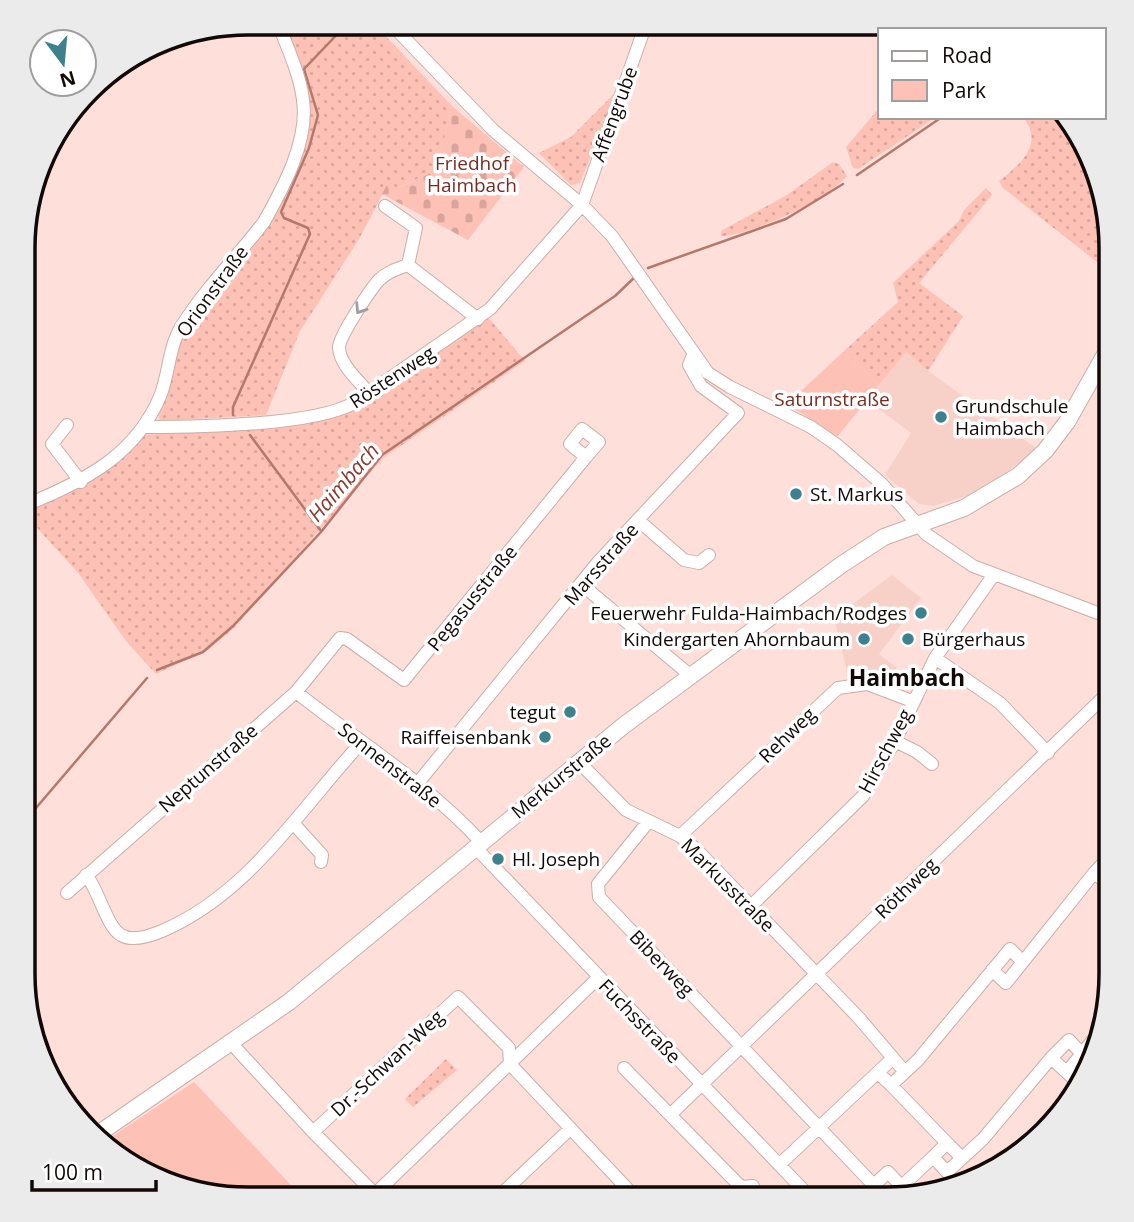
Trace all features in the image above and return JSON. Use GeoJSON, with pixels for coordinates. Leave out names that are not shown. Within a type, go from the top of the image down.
{"type":"FeatureCollection","features":[{"type":"Feature","properties":{"kind":"main road","name":"Merkurstraße"},"geometry":{"type":"LineString","coordinates":[[103,1130],[226,1048],[329,970],[578,761],[858,552],[917,523],[979,501],[1006,485],[1032,464],[1067,422],[1099,365]]}},
{"type":"Feature","properties":{"kind":"street","name":"Orionstraße"},"geometry":{"type":"LineString","coordinates":[[35,501],[81,482],[123,452],[145,427],[162,390],[181,328],[264,222],[294,157],[301,129],[303,101],[282,35]]}},
{"type":"Feature","properties":{"kind":"street"},"geometry":{"type":"LineString","coordinates":[[402,35],[493,130],[582,205],[624,250],[693,355],[718,380],[811,427],[852,456],[934,541],[993,576],[1099,614]]}},
{"type":"Feature","properties":{"kind":"street","name":"Affengrube"},"geometry":{"type":"LineString","coordinates":[[582,205],[642,35]]}},
{"type":"Feature","properties":{"kind":"street","name":"Röstenweg"},"geometry":{"type":"LineString","coordinates":[[145,427],[320,416],[343,409],[478,319],[582,205]]}},
{"type":"Feature","properties":{"kind":"street"},"geometry":{"type":"LineString","coordinates":[[385,206],[416,228],[408,265]]}},
{"type":"Feature","properties":{"kind":"street"},"geometry":{"type":"LineString","coordinates":[[408,265],[478,319]]}},
{"type":"Feature","properties":{"kind":"street"},"geometry":{"type":"LineString","coordinates":[[369,393],[344,363],[339,347],[344,333],[379,281],[391,271],[408,265]]}},
{"type":"Feature","properties":{"kind":"street","name":"Marsstraße"},"geometry":{"type":"LineString","coordinates":[[417,784],[581,584],[738,413],[695,378],[689,365],[693,355]]}},
{"type":"Feature","properties":{"kind":"street"},"geometry":{"type":"LineString","coordinates":[[67,425],[52,444],[81,482]]}},
{"type":"Feature","properties":{"kind":"street","name":"Pegasusstraße"},"geometry":{"type":"LineString","coordinates":[[344,638],[404,680],[586,457]]}},
{"type":"Feature","properties":{"kind":"street"},"geometry":{"type":"LineString","coordinates":[[638,520],[684,560],[699,563],[709,555]]}},
{"type":"Feature","properties":{"kind":"street","name":"Hirschweg"},"geometry":{"type":"LineString","coordinates":[[751,906],[863,796],[895,741],[912,701],[935,659],[993,576]]}},
{"type":"Feature","properties":{"kind":"street"},"geometry":{"type":"LineString","coordinates":[[581,584],[690,675]]}},
{"type":"Feature","properties":{"kind":"street","name":"Neptunstraße"},"geometry":{"type":"LineString","coordinates":[[67,893],[296,692],[344,638]]}},
{"type":"Feature","properties":{"kind":"street"},"geometry":{"type":"LineString","coordinates":[[935,659],[1000,703],[1048,753]]}},
{"type":"Feature","properties":{"kind":"street","name":"Rehweg"},"geometry":{"type":"LineString","coordinates":[[680,836],[838,688],[867,684],[912,701]]}},
{"type":"Feature","properties":{"kind":"street","name":"Sonnenstraße"},"geometry":{"type":"LineString","coordinates":[[296,692],[417,784],[461,821],[478,845]]}},
{"type":"Feature","properties":{"kind":"street","name":"Röthweg"},"geometry":{"type":"LineString","coordinates":[[671,1114],[1099,702]]}},
{"type":"Feature","properties":{"kind":"street"},"geometry":{"type":"LineString","coordinates":[[895,741],[917,752],[932,764]]}},
{"type":"Feature","properties":{"kind":"street"},"geometry":{"type":"LineString","coordinates":[[86,875],[100,896],[114,929],[120,934],[137,938],[154,934],[201,910],[236,883],[293,823],[314,794],[361,743]]}},
{"type":"Feature","properties":{"kind":"street","name":"Markusstraße"},"geometry":{"type":"LineString","coordinates":[[578,761],[618,804],[648,822],[680,836],[859,1018],[864,1028],[904,1071]]}},
{"type":"Feature","properties":{"kind":"street","name":"Biberweg"},"geometry":{"type":"LineString","coordinates":[[648,822],[598,884],[596,893],[817,1128],[876,1187]]}},
{"type":"Feature","properties":{"kind":"street"},"geometry":{"type":"LineString","coordinates":[[293,823],[322,855],[321,862]]}},
{"type":"Feature","properties":{"kind":"street","name":"Fuchsstraße"},"geometry":{"type":"LineString","coordinates":[[478,845],[598,978],[800,1187]]}},
{"type":"Feature","properties":{"kind":"street"},"geometry":{"type":"LineString","coordinates":[[992,970],[1006,983],[1099,869]]}},
{"type":"Feature","properties":{"kind":"street"},"geometry":{"type":"LineString","coordinates":[[1094,873],[1099,877]]}},
{"type":"Feature","properties":{"kind":"street"},"geometry":{"type":"LineString","coordinates":[[891,1085],[918,1060],[1010,949],[1024,962]]}},
{"type":"Feature","properties":{"kind":"street"},"geometry":{"type":"LineString","coordinates":[[386,1187],[598,978]]}},
{"type":"Feature","properties":{"kind":"street","name":"Dr.-Schwan-Weg"},"geometry":{"type":"LineString","coordinates":[[313,1132],[458,997],[509,1048],[510,1063]]}},
{"type":"Feature","properties":{"kind":"street"},"geometry":{"type":"LineString","coordinates":[[933,1157],[947,1172],[983,1139],[1069,1040],[1083,1054],[1067,1072]]}},
{"type":"Feature","properties":{"kind":"street"},"geometry":{"type":"LineString","coordinates":[[226,1048],[368,1187]]}},
{"type":"Feature","properties":{"kind":"street"},"geometry":{"type":"LineString","coordinates":[[1051,1058],[1072,1077]]}},
{"type":"Feature","properties":{"kind":"street"},"geometry":{"type":"LineString","coordinates":[[779,1165],[892,1059]]}},
{"type":"Feature","properties":{"kind":"street"},"geometry":{"type":"LineString","coordinates":[[510,1063],[626,1187]]}},
{"type":"Feature","properties":{"kind":"street"},"geometry":{"type":"LineString","coordinates":[[624,1068],[741,1187],[753,1186]]}},
{"type":"Feature","properties":{"kind":"street"},"geometry":{"type":"LineString","coordinates":[[878,1073],[962,1158]]}},
{"type":"Feature","properties":{"kind":"street"},"geometry":{"type":"LineString","coordinates":[[509,1187],[570,1129]]}},
{"type":"Feature","properties":{"kind":"street"},"geometry":{"type":"LineString","coordinates":[[874,1185],[888,1172],[902,1186],[947,1143]]}},
{"type":"Feature","properties":{"kind":"shaded area","name":"Grundschule Haimbach"},"geometry":{"type":"Polygon","coordinates":[[[906,352],[928,371],[1036,448],[1005,474],[969,495],[934,506],[919,504],[885,475],[911,433],[867,400],[906,352]]]}},
{"type":"Feature","properties":{"kind":"shaded area","name":"Kindergarten Ahornbaum"},"geometry":{"type":"Polygon","coordinates":[[[892,575],[921,598],[879,654],[897,668],[891,678],[880,675],[849,680],[834,618],[892,575]]]}},
{"type":"Feature","properties":{"kind":"green space"},"geometry":{"type":"Polygon","coordinates":[[[287,35],[384,35],[452,106],[435,171],[397,188],[388,184],[359,239],[300,331],[266,415],[160,421],[157,412],[183,331],[272,217],[303,154],[309,112],[287,35]]]}},
{"type":"Feature","properties":{"kind":"green space"},"geometry":{"type":"Polygon","coordinates":[[[617,91],[580,183],[571,185],[539,153],[571,137],[617,91]]]}},
{"type":"Feature","properties":{"kind":"green space","name":"Friedhof Haimbach"},"geometry":{"type":"Polygon","coordinates":[[[452,106],[524,167],[468,240],[382,194],[388,183],[398,188],[435,171],[452,106]]]}},
{"type":"Feature","properties":{"kind":"green space"},"geometry":{"type":"Polygon","coordinates":[[[878,109],[878,119],[933,119],[858,169],[853,168],[846,147],[878,109]]]}},
{"type":"Feature","properties":{"kind":"green space"},"geometry":{"type":"Polygon","coordinates":[[[1024,119],[1056,119],[1077,154],[1088,179],[1095,206],[1099,264],[1003,188],[999,181],[1022,161],[1027,153],[1031,145],[1029,127],[1024,119]]]}},
{"type":"Feature","properties":{"kind":"green space"},"geometry":{"type":"Polygon","coordinates":[[[833,162],[839,164],[847,176],[823,195],[769,223],[721,236],[721,231],[787,195],[833,162]]]}},
{"type":"Feature","properties":{"kind":"green space"},"geometry":{"type":"Polygon","coordinates":[[[986,188],[992,195],[919,283],[963,316],[928,371],[906,352],[879,385],[843,352],[898,302],[893,283],[959,221],[964,210],[986,188]]]}},
{"type":"Feature","properties":{"kind":"green space"},"geometry":{"type":"Polygon","coordinates":[[[488,317],[525,361],[383,458],[234,628],[208,650],[156,674],[126,641],[79,574],[35,526],[35,504],[143,435],[314,422],[341,415],[488,317]]]}},
{"type":"Feature","properties":{"kind":"green space","name":"Saturnstraße"},"geometry":{"type":"Polygon","coordinates":[[[843,352],[879,385],[837,437],[787,404],[843,352]]]}},
{"type":"Feature","properties":{"kind":"green space"},"geometry":{"type":"Polygon","coordinates":[[[446,1059],[457,1070],[413,1107],[405,1099],[446,1059]]]}},
{"type":"Feature","properties":{"kind":"green space"},"geometry":{"type":"Polygon","coordinates":[[[194,1082],[293,1187],[234,1187],[179,1176],[141,1158],[111,1137],[194,1082]]]}},
{"type":"Feature","properties":{"kind":"waterway"},"geometry":{"type":"LineString","coordinates":[[233,415],[233,407],[310,234],[308,228],[284,218],[281,212],[309,148],[318,115],[304,69],[337,35]]}},
{"type":"Feature","properties":{"kind":"waterway","name":"Haimbach"},"geometry":{"type":"LineString","coordinates":[[857,175],[939,119]]}},
{"type":"Feature","properties":{"kind":"waterway","name":"Haimbach"},"geometry":{"type":"LineString","coordinates":[[648,268],[786,219],[843,184]]}},
{"type":"Feature","properties":{"kind":"waterway","name":"Haimbach"},"geometry":{"type":"LineString","coordinates":[[157,670],[203,652],[233,626],[321,532],[382,455],[615,296],[635,277]]}},
{"type":"Feature","properties":{"kind":"waterway"},"geometry":{"type":"LineString","coordinates":[[250,435],[321,531]]}},
{"type":"Feature","properties":{"kind":"waterway","name":"Haimbach"},"geometry":{"type":"LineString","coordinates":[[35,809],[147,678]]}},
{"type":"Feature","properties":{"kind":"place","name":"Grundschule Haimbach"},"geometry":{"type":"Point","coordinates":[941,417]}},
{"type":"Feature","properties":{"kind":"place","name":"St. Markus"},"geometry":{"type":"Point","coordinates":[796,494]}},
{"type":"Feature","properties":{"kind":"place","name":"Feuerwehr Fulda-Haimbach/Rodges"},"geometry":{"type":"Point","coordinates":[921,613]}},
{"type":"Feature","properties":{"kind":"place","name":"Kindergarten Ahornbaum"},"geometry":{"type":"Point","coordinates":[864,639]}},
{"type":"Feature","properties":{"kind":"place","name":"Bürgerhaus"},"geometry":{"type":"Point","coordinates":[908,639]}},
{"type":"Feature","properties":{"kind":"place","name":"tegut"},"geometry":{"type":"Point","coordinates":[570,712]}},
{"type":"Feature","properties":{"kind":"place","name":"Raiffeisenbank"},"geometry":{"type":"Point","coordinates":[545,737]}},
{"type":"Feature","properties":{"kind":"place","name":"Hl. Joseph"},"geometry":{"type":"Point","coordinates":[498,859]}},
{"type":"Feature","properties":{"kind":"district","name":"Haimbach"},"geometry":{"type":"Point","coordinates":[907,677]}}]}
